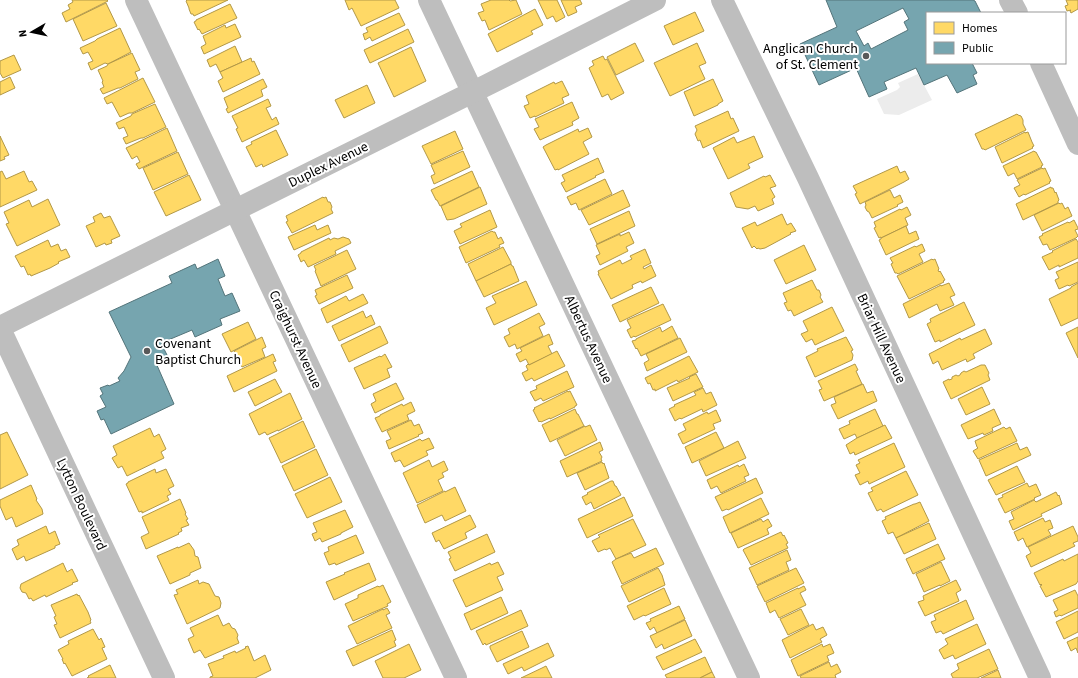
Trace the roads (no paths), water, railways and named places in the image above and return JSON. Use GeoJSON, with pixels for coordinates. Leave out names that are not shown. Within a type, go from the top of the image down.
{"type":"FeatureCollection","features":[{"type":"Feature","properties":{"kind":"street","name":"Craighurst Avenue"},"geometry":{"type":"LineString","coordinates":[[136,0],[456,678]]}},
{"type":"Feature","properties":{"kind":"street","name":"Albertus Avenue"},"geometry":{"type":"LineString","coordinates":[[429,0],[749,678]]}},
{"type":"Feature","properties":{"kind":"street","name":"Duplex Avenue"},"geometry":{"type":"LineString","coordinates":[[0,328],[655,0]]}},
{"type":"Feature","properties":{"kind":"street","name":"Briar Hill Avenue"},"geometry":{"type":"LineString","coordinates":[[722,0],[811,185],[1040,678]]}},
{"type":"Feature","properties":{"kind":"street"},"geometry":{"type":"LineString","coordinates":[[1010,0],[1016,12]]}},
{"type":"Feature","properties":{"kind":"street"},"geometry":{"type":"LineString","coordinates":[[1041,64],[1078,144]]}},
{"type":"Feature","properties":{"kind":"street","name":"Lytton Boulevard"},"geometry":{"type":"LineString","coordinates":[[0,328],[164,678]]}},
{"type":"Feature","properties":{"kind":"place","name":"Anglican Church of St. Clement"},"geometry":{"type":"Point","coordinates":[866,56]}},
{"type":"Feature","properties":{"kind":"place","name":"Covenant Baptist Church"},"geometry":{"type":"Point","coordinates":[147,351]}}]}
